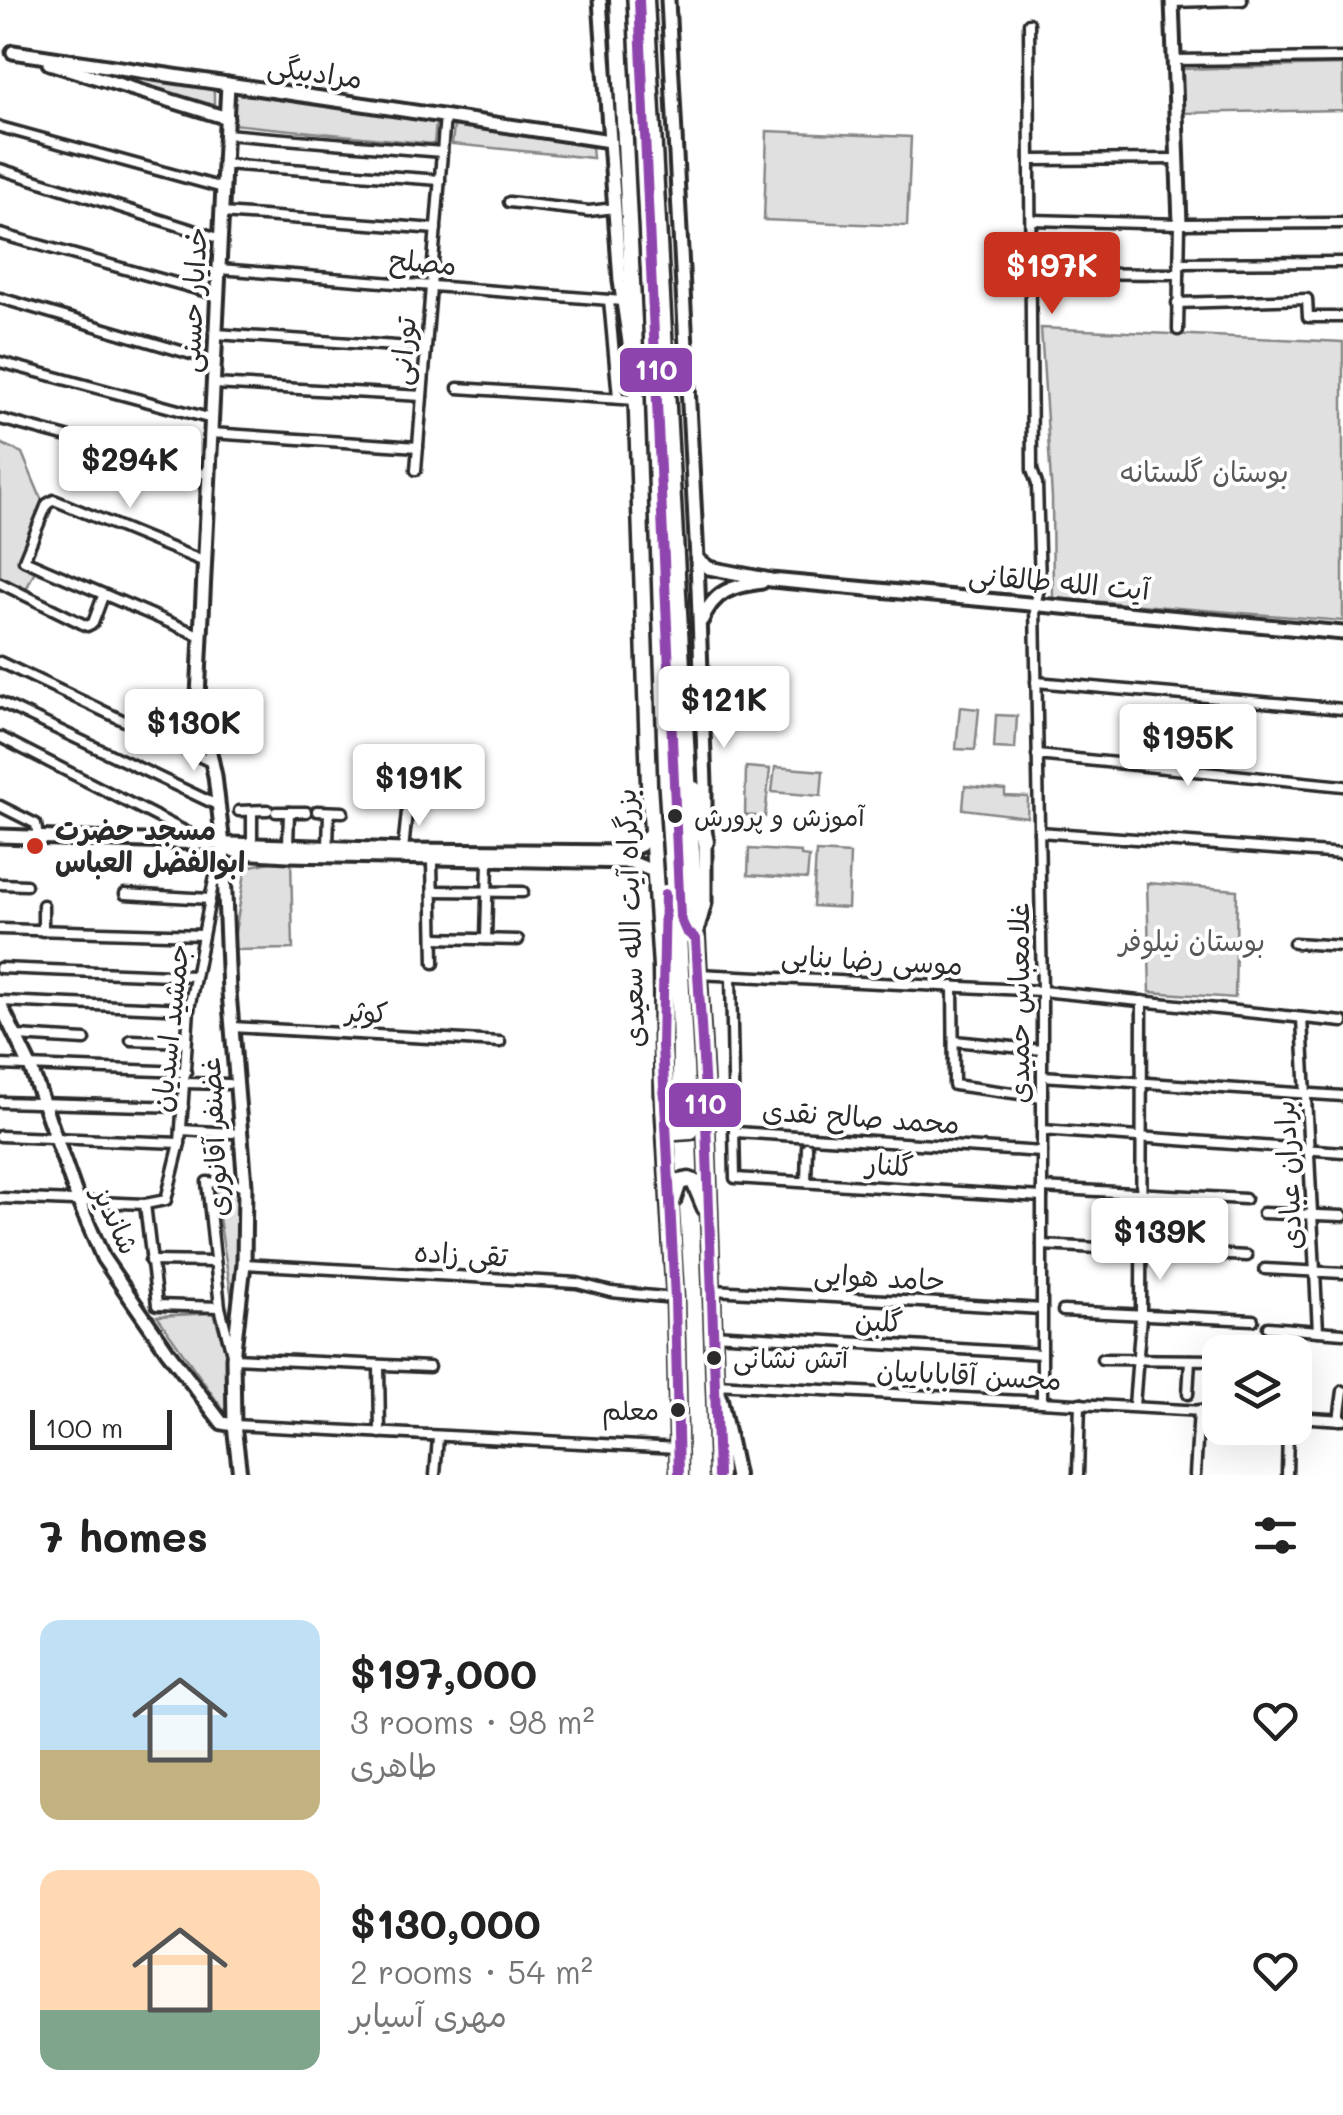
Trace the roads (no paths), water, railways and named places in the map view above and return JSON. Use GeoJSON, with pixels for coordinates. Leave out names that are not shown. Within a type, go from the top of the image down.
{"type":"FeatureCollection","features":[{"type":"Feature","properties":{"kind":"highway","name":"بزرگراه آیت الله سعیدی"},"geometry":{"type":"LineString","coordinates":[[618,0],[663,1100],[675,1298],[679,1475]]}},
{"type":"Feature","properties":{"kind":"highway"},"geometry":{"type":"LineString","coordinates":[[646,0],[705,1093],[718,1475]]}},
{"type":"Feature","properties":{"kind":"highway"},"geometry":{"type":"LineString","coordinates":[[686,751],[706,842]]}},
{"type":"Feature","properties":{"kind":"highway"},"geometry":{"type":"LineString","coordinates":[[663,1100],[672,1127],[685,1134],[696,1122],[705,1093]]}},
{"type":"Feature","properties":{"kind":"highway"},"geometry":{"type":"LineString","coordinates":[[669,1219],[675,1188],[679,1182],[689,1180],[698,1190],[711,1223]]}},
{"type":"Feature","properties":{"kind":"main road"},"geometry":{"type":"LineString","coordinates":[[600,0],[615,208],[616,300],[634,375]]}},
{"type":"Feature","properties":{"kind":"main road"},"geometry":{"type":"LineString","coordinates":[[668,0],[697,559],[706,842],[705,903],[696,939]]}},
{"type":"Feature","properties":{"kind":"main road"},"geometry":{"type":"LineString","coordinates":[[1172,1],[1180,224]]}},
{"type":"Feature","properties":{"kind":"main road","name":"مرادبیگی"},"geometry":{"type":"LineString","coordinates":[[6,50],[610,141]]}},
{"type":"Feature","properties":{"kind":"main road","name":"مرادبیگی"},"geometry":{"type":"LineString","coordinates":[[6,50],[226,118]]}},
{"type":"Feature","properties":{"kind":"main road","name":"خدایار حسنی"},"geometry":{"type":"LineString","coordinates":[[217,845],[213,763],[198,697],[228,84]]}},
{"type":"Feature","properties":{"kind":"main road","name":"آیت الله طالقانی"},"geometry":{"type":"LineString","coordinates":[[697,559],[709,568],[771,580],[1343,633]]}},
{"type":"Feature","properties":{"kind":"main road","name":"آیت الله طالقانی"},"geometry":{"type":"LineString","coordinates":[[699,626],[720,592],[771,580]]}},
{"type":"Feature","properties":{"kind":"main road"},"geometry":{"type":"LineString","coordinates":[[0,836],[217,845],[252,842],[403,850],[488,862],[607,864],[626,857],[652,830]]}},
{"type":"Feature","properties":{"kind":"main road"},"geometry":{"type":"LineString","coordinates":[[217,845],[236,852],[265,853],[626,857],[654,871]]}},
{"type":"Feature","properties":{"kind":"main road","name":"غضنفر آقانوری"},"geometry":{"type":"LineString","coordinates":[[217,845],[224,862],[245,1186],[244,1264],[234,1358],[234,1425],[240,1475]]}},
{"type":"Feature","properties":{"kind":"main road"},"geometry":{"type":"LineString","coordinates":[[225,886],[232,866],[240,859],[265,853]]}},
{"type":"Feature","properties":{"kind":"main road","name":"شاندیز"},"geometry":{"type":"LineString","coordinates":[[0,1003],[30,1066],[103,1258],[222,1423],[234,1425]]}},
{"type":"Feature","properties":{"kind":"main road"},"geometry":{"type":"LineString","coordinates":[[716,1384],[736,1475]]}},
{"type":"Feature","properties":{"kind":"street"},"geometry":{"type":"LineString","coordinates":[[1172,1],[1242,0]]}},
{"type":"Feature","properties":{"kind":"street","name":"غلامعباس حمیدی"},"geometry":{"type":"LineString","coordinates":[[1030,23],[1032,470],[1037,484],[1040,585],[1034,605],[1042,990],[1042,1401]]}},
{"type":"Feature","properties":{"kind":"street"},"geometry":{"type":"LineString","coordinates":[[1174,60],[1343,58]]}},
{"type":"Feature","properties":{"kind":"street","name":"تورانی"},"geometry":{"type":"LineString","coordinates":[[416,470],[445,116]]}},
{"type":"Feature","properties":{"kind":"street"},"geometry":{"type":"LineString","coordinates":[[0,127],[223,188]]}},
{"type":"Feature","properties":{"kind":"street"},"geometry":{"type":"LineString","coordinates":[[226,134],[442,152]]}},
{"type":"Feature","properties":{"kind":"street"},"geometry":{"type":"LineString","coordinates":[[1031,160],[1178,159]]}},
{"type":"Feature","properties":{"kind":"street"},"geometry":{"type":"LineString","coordinates":[[224,164],[440,180]]}},
{"type":"Feature","properties":{"kind":"street"},"geometry":{"type":"LineString","coordinates":[[0,169],[221,238]]}},
{"type":"Feature","properties":{"kind":"street"},"geometry":{"type":"LineString","coordinates":[[510,202],[589,211],[615,208]]}},
{"type":"Feature","properties":{"kind":"street"},"geometry":{"type":"LineString","coordinates":[[222,213],[436,229]]}},
{"type":"Feature","properties":{"kind":"street"},"geometry":{"type":"LineString","coordinates":[[1032,220],[1343,223]]}},
{"type":"Feature","properties":{"kind":"street"},"geometry":{"type":"LineString","coordinates":[[1178,330],[1180,224]]}},
{"type":"Feature","properties":{"kind":"street"},"geometry":{"type":"LineString","coordinates":[[0,234],[218,294]]}},
{"type":"Feature","properties":{"kind":"street"},"geometry":{"type":"LineString","coordinates":[[1180,263],[1343,262]]}},
{"type":"Feature","properties":{"kind":"street","name":"مصلح"},"geometry":{"type":"LineString","coordinates":[[219,269],[616,300]]}},
{"type":"Feature","properties":{"kind":"street"},"geometry":{"type":"LineString","coordinates":[[1032,273],[1179,274]]}},
{"type":"Feature","properties":{"kind":"street"},"geometry":{"type":"LineString","coordinates":[[0,298],[215,361]]}},
{"type":"Feature","properties":{"kind":"street"},"geometry":{"type":"LineString","coordinates":[[1178,304],[1307,299],[1308,317],[1343,317]]}},
{"type":"Feature","properties":{"kind":"street"},"geometry":{"type":"LineString","coordinates":[[616,300],[618,397]]}},
{"type":"Feature","properties":{"kind":"street"},"geometry":{"type":"LineString","coordinates":[[216,334],[426,348]]}},
{"type":"Feature","properties":{"kind":"street"},"geometry":{"type":"LineString","coordinates":[[0,362],[212,419]]}},
{"type":"Feature","properties":{"kind":"street"},"geometry":{"type":"LineString","coordinates":[[214,384],[422,396]]}},
{"type":"Feature","properties":{"kind":"street"},"geometry":{"type":"LineString","coordinates":[[458,388],[636,400]]}},
{"type":"Feature","properties":{"kind":"street"},"geometry":{"type":"LineString","coordinates":[[0,419],[209,476]]}},
{"type":"Feature","properties":{"kind":"street"},"geometry":{"type":"LineString","coordinates":[[211,434],[418,447]]}},
{"type":"Feature","properties":{"kind":"street"},"geometry":{"type":"LineString","coordinates":[[202,636],[24,560],[51,501],[205,562]]}},
{"type":"Feature","properties":{"kind":"street"},"geometry":{"type":"LineString","coordinates":[[0,584],[87,626],[104,596]]}},
{"type":"Feature","properties":{"kind":"street"},"geometry":{"type":"LineString","coordinates":[[0,662],[213,763]]}},
{"type":"Feature","properties":{"kind":"street"},"geometry":{"type":"LineString","coordinates":[[1036,682],[1343,709]]}},
{"type":"Feature","properties":{"kind":"street","name":"خدایار حسنی"},"geometry":{"type":"LineString","coordinates":[[176,746],[189,736],[198,697]]}},
{"type":"Feature","properties":{"kind":"street"},"geometry":{"type":"LineString","coordinates":[[0,702],[218,806]]}},
{"type":"Feature","properties":{"kind":"street"},"geometry":{"type":"LineString","coordinates":[[0,737],[217,845]]}},
{"type":"Feature","properties":{"kind":"street"},"geometry":{"type":"LineString","coordinates":[[1037,755],[1343,786]]}},
{"type":"Feature","properties":{"kind":"street"},"geometry":{"type":"LineString","coordinates":[[95,801],[102,788]]}},
{"type":"Feature","properties":{"kind":"street"},"geometry":{"type":"LineString","coordinates":[[403,850],[408,802]]}},
{"type":"Feature","properties":{"kind":"street"},"geometry":{"type":"LineString","coordinates":[[0,806],[36,824],[38,838]]}},
{"type":"Feature","properties":{"kind":"street"},"geometry":{"type":"LineString","coordinates":[[239,812],[306,812]]}},
{"type":"Feature","properties":{"kind":"street"},"geometry":{"type":"LineString","coordinates":[[252,812],[252,842]]}},
{"type":"Feature","properties":{"kind":"street"},"geometry":{"type":"LineString","coordinates":[[288,845],[289,812]]}},
{"type":"Feature","properties":{"kind":"street"},"geometry":{"type":"LineString","coordinates":[[317,812],[343,812]]}},
{"type":"Feature","properties":{"kind":"street"},"geometry":{"type":"LineString","coordinates":[[328,847],[330,813]]}},
{"type":"Feature","properties":{"kind":"street"},"geometry":{"type":"LineString","coordinates":[[1039,832],[1343,854]]}},
{"type":"Feature","properties":{"kind":"street"},"geometry":{"type":"LineString","coordinates":[[431,855],[434,963]]}},
{"type":"Feature","properties":{"kind":"street","name":"جمشید اسدیان"},"geometry":{"type":"LineString","coordinates":[[145,1204],[166,1200],[180,1142],[188,1010],[215,876],[224,862]]}},
{"type":"Feature","properties":{"kind":"street"},"geometry":{"type":"LineString","coordinates":[[486,939],[488,862]]}},
{"type":"Feature","properties":{"kind":"street"},"geometry":{"type":"LineString","coordinates":[[0,884],[26,886]]}},
{"type":"Feature","properties":{"kind":"street"},"geometry":{"type":"LineString","coordinates":[[433,891],[523,892]]}},
{"type":"Feature","properties":{"kind":"street"},"geometry":{"type":"LineString","coordinates":[[125,894],[210,899]]}},
{"type":"Feature","properties":{"kind":"street"},"geometry":{"type":"LineString","coordinates":[[43,905],[43,931]]}},
{"type":"Feature","properties":{"kind":"street"},"geometry":{"type":"LineString","coordinates":[[0,929],[202,935]]}},
{"type":"Feature","properties":{"kind":"street"},"geometry":{"type":"LineString","coordinates":[[434,938],[518,940]]}},
{"type":"Feature","properties":{"kind":"street"},"geometry":{"type":"LineString","coordinates":[[1294,943],[1343,946]]}},
{"type":"Feature","properties":{"kind":"street"},"geometry":{"type":"LineString","coordinates":[[0,968],[194,976]]}},
{"type":"Feature","properties":{"kind":"street","name":"موسی رضا بنایی"},"geometry":{"type":"LineString","coordinates":[[697,974],[1042,990],[1343,1022]]}},
{"type":"Feature","properties":{"kind":"street"},"geometry":{"type":"LineString","coordinates":[[731,976],[736,1132]]}},
{"type":"Feature","properties":{"kind":"street"},"geometry":{"type":"LineString","coordinates":[[953,986],[954,1084],[1042,1097]]}},
{"type":"Feature","properties":{"kind":"street"},"geometry":{"type":"LineString","coordinates":[[1134,1406],[1141,1316],[1142,1001]]}},
{"type":"Feature","properties":{"kind":"street"},"geometry":{"type":"LineString","coordinates":[[0,1003],[188,1010]]}},
{"type":"Feature","properties":{"kind":"street","name":"برادران عبادی"},"geometry":{"type":"LineString","coordinates":[[1302,1018],[1318,1331]]}},
{"type":"Feature","properties":{"kind":"street","name":"کوثر"},"geometry":{"type":"LineString","coordinates":[[232,1027],[500,1042]]}},
{"type":"Feature","properties":{"kind":"street"},"geometry":{"type":"LineString","coordinates":[[17,1036],[84,1040]]}},
{"type":"Feature","properties":{"kind":"street"},"geometry":{"type":"LineString","coordinates":[[131,1040],[186,1042]]}},
{"type":"Feature","properties":{"kind":"street"},"geometry":{"type":"LineString","coordinates":[[955,1040],[1042,1050]]}},
{"type":"Feature","properties":{"kind":"street"},"geometry":{"type":"LineString","coordinates":[[0,1065],[186,1072]]}},
{"type":"Feature","properties":{"kind":"street"},"geometry":{"type":"LineString","coordinates":[[1042,1076],[1343,1096]]}},
{"type":"Feature","properties":{"kind":"street"},"geometry":{"type":"LineString","coordinates":[[185,1084],[228,1084]]}},
{"type":"Feature","properties":{"kind":"street"},"geometry":{"type":"LineString","coordinates":[[0,1102],[183,1107]]}},
{"type":"Feature","properties":{"kind":"street"},"geometry":{"type":"LineString","coordinates":[[181,1130],[232,1133]]}},
{"type":"Feature","properties":{"kind":"street"},"geometry":{"type":"LineString","coordinates":[[1042,1130],[1343,1152]]}},
{"type":"Feature","properties":{"kind":"street","name":"محمد صالح نقدی"},"geometry":{"type":"LineString","coordinates":[[736,1132],[1042,1152]]}},
{"type":"Feature","properties":{"kind":"street","name":"گلنار"},"geometry":{"type":"LineString","coordinates":[[736,1132],[735,1178],[1244,1199]]}},
{"type":"Feature","properties":{"kind":"street"},"geometry":{"type":"LineString","coordinates":[[0,1136],[180,1142]]}},
{"type":"Feature","properties":{"kind":"street"},"geometry":{"type":"LineString","coordinates":[[806,1182],[807,1147]]}},
{"type":"Feature","properties":{"kind":"street"},"geometry":{"type":"LineString","coordinates":[[245,1186],[208,1182],[220,1308],[234,1358],[429,1367]]}},
{"type":"Feature","properties":{"kind":"street"},"geometry":{"type":"LineString","coordinates":[[0,1198],[145,1204],[157,1305],[220,1308]]}},
{"type":"Feature","properties":{"kind":"street"},"geometry":{"type":"LineString","coordinates":[[1263,1213],[1343,1216]]}},
{"type":"Feature","properties":{"kind":"street"},"geometry":{"type":"LineString","coordinates":[[1042,1245],[1246,1256]]}},
{"type":"Feature","properties":{"kind":"street"},"geometry":{"type":"LineString","coordinates":[[150,1261],[215,1262]]}},
{"type":"Feature","properties":{"kind":"street","name":"تقی زاده"},"geometry":{"type":"LineString","coordinates":[[244,1264],[577,1283],[611,1292],[675,1298]]}},
{"type":"Feature","properties":{"kind":"street"},"geometry":{"type":"LineString","coordinates":[[1264,1269],[1343,1273]]}},
{"type":"Feature","properties":{"kind":"street","name":"حامد هوایی"},"geometry":{"type":"LineString","coordinates":[[713,1290],[1042,1309]]}},
{"type":"Feature","properties":{"kind":"street"},"geometry":{"type":"LineString","coordinates":[[1063,1310],[1253,1320]]}},
{"type":"Feature","properties":{"kind":"street"},"geometry":{"type":"LineString","coordinates":[[1268,1327],[1343,1333]]}},
{"type":"Feature","properties":{"kind":"street","name":"گلبن"},"geometry":{"type":"LineString","coordinates":[[713,1334],[1042,1354]]}},
{"type":"Feature","properties":{"kind":"street"},"geometry":{"type":"LineString","coordinates":[[1102,1359],[1202,1360]]}},
{"type":"Feature","properties":{"kind":"street"},"geometry":{"type":"LineString","coordinates":[[1188,1394],[1190,1360]]}},
{"type":"Feature","properties":{"kind":"street"},"geometry":{"type":"LineString","coordinates":[[379,1365],[380,1434]]}},
{"type":"Feature","properties":{"kind":"street","name":"محسن آقاباباییان"},"geometry":{"type":"LineString","coordinates":[[716,1384],[1202,1410]]}},
{"type":"Feature","properties":{"kind":"street"},"geometry":{"type":"LineString","coordinates":[[1312,1418],[1341,1420],[1343,1391]]}},
{"type":"Feature","properties":{"kind":"street"},"geometry":{"type":"LineString","coordinates":[[1078,1475],[1080,1403]]}},
{"type":"Feature","properties":{"kind":"street"},"geometry":{"type":"LineString","coordinates":[[1195,1475],[1199,1410]]}},
{"type":"Feature","properties":{"kind":"street"},"geometry":{"type":"LineString","coordinates":[[234,1425],[678,1448]]}},
{"type":"Feature","properties":{"kind":"street"},"geometry":{"type":"LineString","coordinates":[[435,1475],[438,1438]]}},
{"type":"Feature","properties":{"kind":"street"},"geometry":{"type":"LineString","coordinates":[[1287,1475],[1288,1445]]}},
{"type":"Feature","properties":{"kind":"place","name":"آموزش و پرورش"},"geometry":{"type":"Point","coordinates":[675,816]}},
{"type":"Feature","properties":{"kind":"place","name":"مسجد حضرت ابوالفضل العباس"},"geometry":{"type":"Point","coordinates":[35,846]}},
{"type":"Feature","properties":{"kind":"place","name":"آتش نشانی"},"geometry":{"type":"Point","coordinates":[714,1358]}},
{"type":"Feature","properties":{"kind":"place","name":"معلم"},"geometry":{"type":"Point","coordinates":[678,1410]}},
{"type":"Feature","properties":{"kind":"park label","name":"بوستان گلستانه"},"geometry":{"type":"Point","coordinates":[1204,472]}},
{"type":"Feature","properties":{"kind":"park label","name":"بوستان نیلوفر"},"geometry":{"type":"Point","coordinates":[1192,941]}}]}
